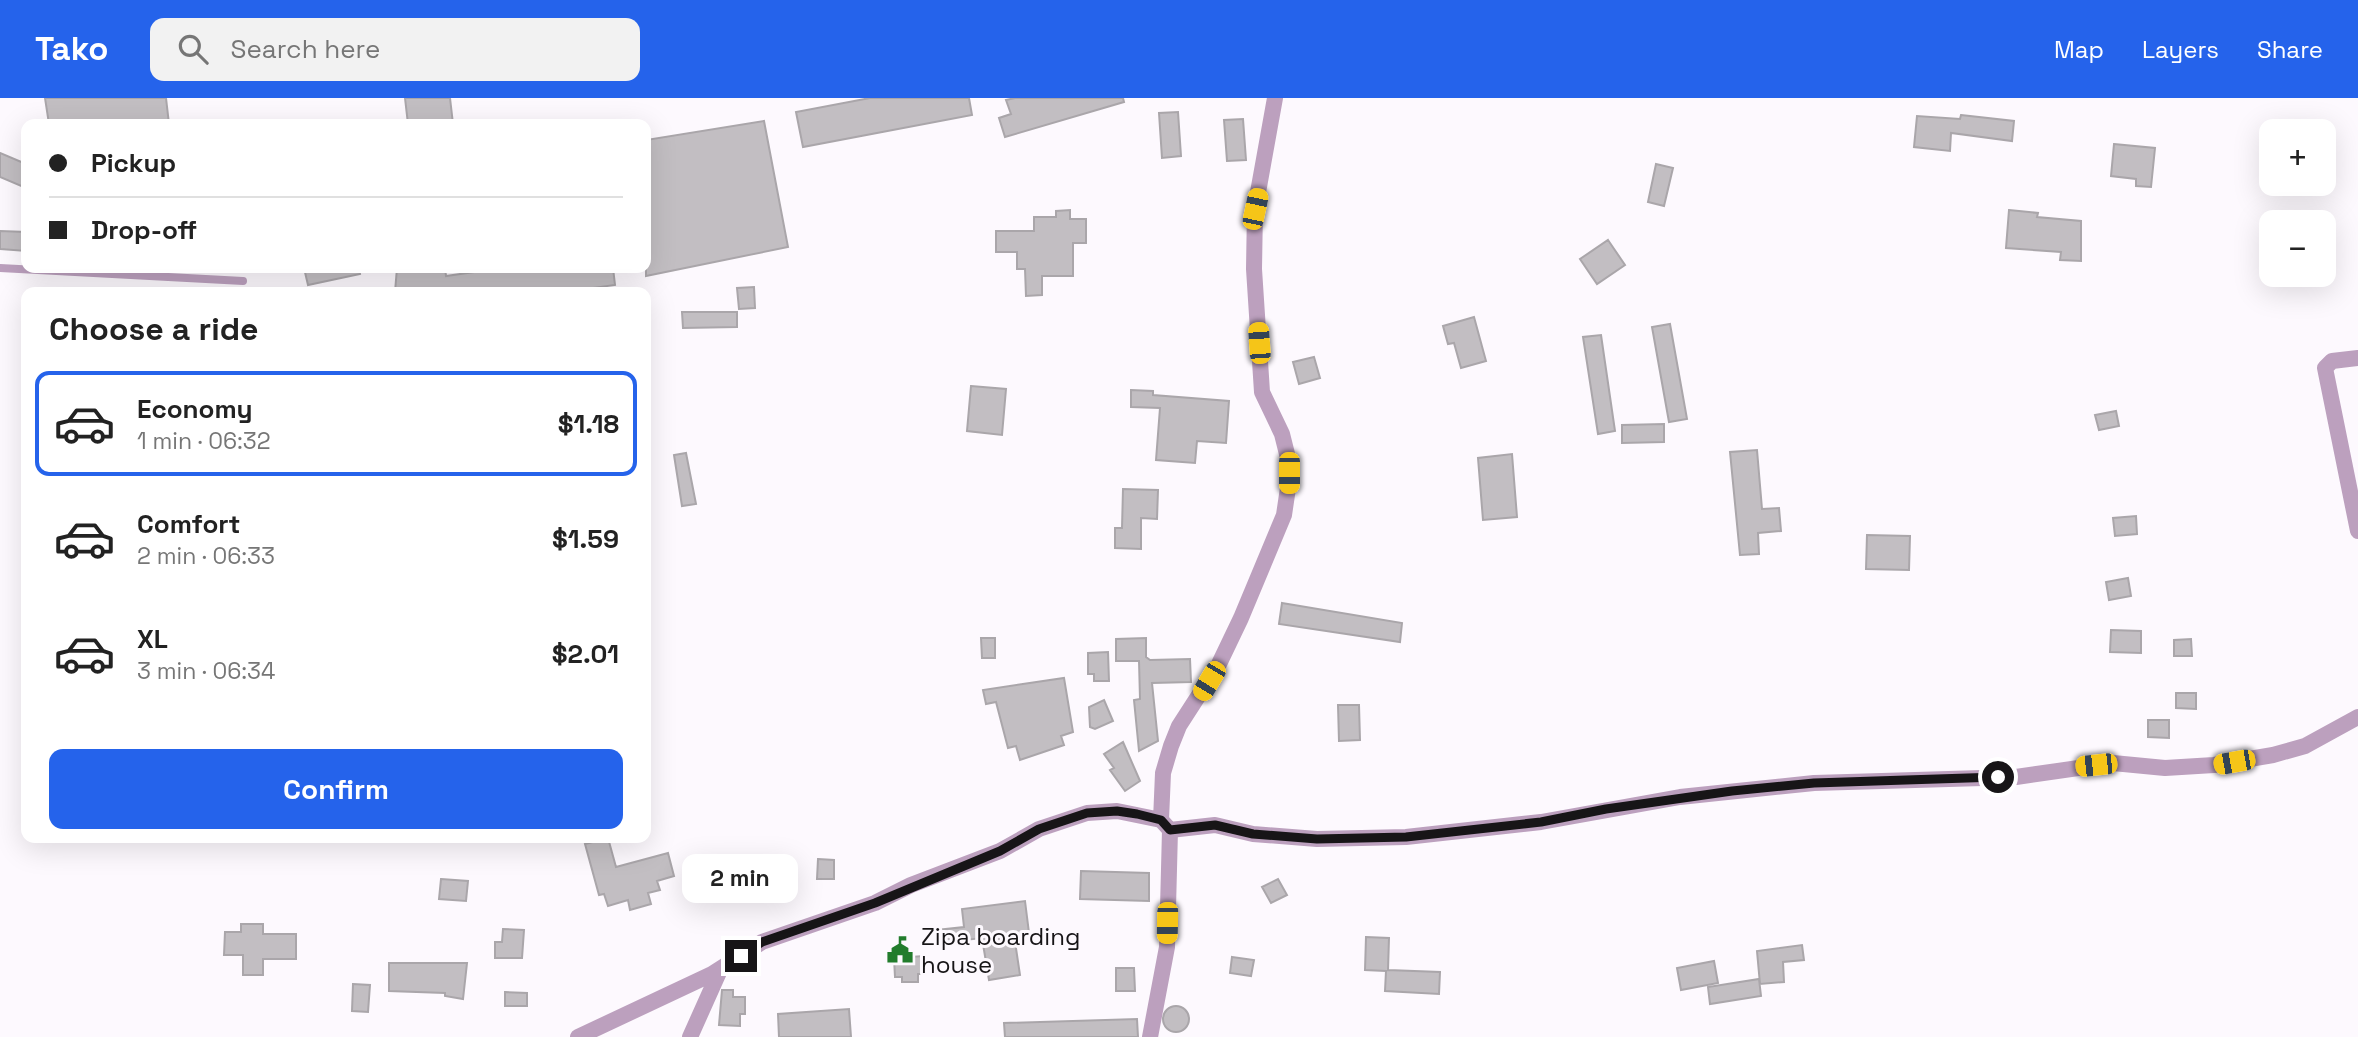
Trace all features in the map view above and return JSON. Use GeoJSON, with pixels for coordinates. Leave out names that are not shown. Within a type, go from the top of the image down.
{"type":"FeatureCollection","features":[{"type":"Feature","properties":{"kind":"street"},"geometry":{"type":"LineString","coordinates":[[1150,1037],[1167,947],[1163,773],[1180,726],[1219,664],[1246,607],[1284,515],[1289,488],[1289,458],[1282,434],[1262,392],[1254,269],[1255,209],[1275,98]]}},
{"type":"Feature","properties":{"kind":"street"},"geometry":{"type":"LineString","coordinates":[[2358,358],[2332,361],[2326,368],[2358,531]]}},
{"type":"Feature","properties":{"kind":"street"},"geometry":{"type":"LineString","coordinates":[[578,1037],[720,970],[762,942],[875,903],[1000,851],[1039,829],[1087,813],[1117,811],[1165,825],[1215,825],[1253,834],[1317,839],[1406,837],[1541,822],[1680,797],[1814,783],[2016,777],[2113,763],[2165,768],[2214,765],[2273,755],[2305,746],[2358,717]]}},
{"type":"Feature","properties":{"kind":"street"},"geometry":{"type":"LineString","coordinates":[[690,1037],[720,970]]}},
{"type":"Feature","properties":{"kind":"lane"},"geometry":{"type":"LineString","coordinates":[[0,268],[21,269]]}},
{"type":"Feature","properties":{"kind":"lane"},"geometry":{"type":"LineString","coordinates":[[93,273],[243,281]]}},
{"type":"Feature","properties":{"kind":"building"},"geometry":{"type":"Polygon","coordinates":[[[45,98],[166,98],[168,119],[48,119],[45,98]]]}},
{"type":"Feature","properties":{"kind":"building"},"geometry":{"type":"Polygon","coordinates":[[[405,98],[450,98],[452,119],[407,119],[405,98]]]}},
{"type":"Feature","properties":{"kind":"building"},"geometry":{"type":"Polygon","coordinates":[[[870,98],[969,98],[972,115],[803,147],[796,112],[870,98]]]}},
{"type":"Feature","properties":{"kind":"building"},"geometry":{"type":"Polygon","coordinates":[[[1123,98],[1124,102],[1005,137],[999,118],[1011,114],[1006,100],[1123,98]]]}},
{"type":"Feature","properties":{"kind":"building"},"geometry":{"type":"Polygon","coordinates":[[[1178,112],[1181,156],[1162,158],[1159,113],[1178,112]]]}},
{"type":"Feature","properties":{"kind":"building"},"geometry":{"type":"Polygon","coordinates":[[[1961,115],[2014,121],[2012,141],[1951,133],[1950,151],[1914,147],[1917,116],[1960,119],[1961,115]]]}},
{"type":"Feature","properties":{"kind":"building"},"geometry":{"type":"Polygon","coordinates":[[[1243,119],[1246,160],[1227,161],[1224,120],[1243,119]]]}},
{"type":"Feature","properties":{"kind":"building"},"geometry":{"type":"Polygon","coordinates":[[[764,121],[788,247],[646,276],[646,273],[651,273],[651,139],[764,121]]]}},
{"type":"Feature","properties":{"kind":"building"},"geometry":{"type":"Polygon","coordinates":[[[2114,144],[2155,148],[2151,187],[2136,186],[2136,179],[2111,176],[2114,144]]]}},
{"type":"Feature","properties":{"kind":"building"},"geometry":{"type":"Polygon","coordinates":[[[0,153],[21,162],[21,186],[0,177],[0,153]]]}},
{"type":"Feature","properties":{"kind":"building"},"geometry":{"type":"Polygon","coordinates":[[[1656,164],[1673,168],[1664,206],[1648,202],[1656,164]]]}},
{"type":"Feature","properties":{"kind":"building"},"geometry":{"type":"Polygon","coordinates":[[[1070,210],[1070,219],[1086,219],[1086,243],[1073,243],[1073,276],[1042,276],[1042,295],[1026,296],[1025,269],[1017,269],[1017,252],[996,252],[996,231],[1034,231],[1034,217],[1056,217],[1056,211],[1070,210]]]}},
{"type":"Feature","properties":{"kind":"building"},"geometry":{"type":"Polygon","coordinates":[[[2009,210],[2038,213],[2037,217],[2081,221],[2081,261],[2060,260],[2061,252],[2006,248],[2009,210]]]}},
{"type":"Feature","properties":{"kind":"building"},"geometry":{"type":"Polygon","coordinates":[[[0,231],[21,232],[21,251],[0,249],[0,231]]]}},
{"type":"Feature","properties":{"kind":"building"},"geometry":{"type":"Polygon","coordinates":[[[1608,240],[1625,265],[1597,284],[1580,259],[1608,240]]]}},
{"type":"Feature","properties":{"kind":"building"},"geometry":{"type":"Polygon","coordinates":[[[305,273],[360,273],[360,274],[308,285],[305,273]]]}},
{"type":"Feature","properties":{"kind":"building"},"geometry":{"type":"Polygon","coordinates":[[[397,273],[446,273],[446,276],[467,273],[614,273],[615,285],[600,287],[395,287],[397,273]]]}},
{"type":"Feature","properties":{"kind":"building"},"geometry":{"type":"Polygon","coordinates":[[[754,287],[755,308],[739,309],[737,288],[754,287]]]}},
{"type":"Feature","properties":{"kind":"building"},"geometry":{"type":"Polygon","coordinates":[[[682,312],[737,312],[737,327],[683,328],[682,312]]]}},
{"type":"Feature","properties":{"kind":"building"},"geometry":{"type":"Polygon","coordinates":[[[1474,317],[1486,361],[1461,368],[1454,343],[1448,344],[1443,326],[1474,317]]]}},
{"type":"Feature","properties":{"kind":"building"},"geometry":{"type":"Polygon","coordinates":[[[1670,324],[1687,419],[1669,422],[1652,327],[1670,324]]]}},
{"type":"Feature","properties":{"kind":"building"},"geometry":{"type":"Polygon","coordinates":[[[1601,335],[1615,431],[1598,434],[1583,337],[1601,335]]]}},
{"type":"Feature","properties":{"kind":"building"},"geometry":{"type":"Polygon","coordinates":[[[1314,357],[1320,378],[1299,384],[1293,362],[1314,357]]]}},
{"type":"Feature","properties":{"kind":"building"},"geometry":{"type":"Polygon","coordinates":[[[971,386],[1006,389],[1002,435],[967,431],[971,386]]]}},
{"type":"Feature","properties":{"kind":"building"},"geometry":{"type":"Polygon","coordinates":[[[1131,390],[1153,391],[1153,395],[1229,401],[1226,443],[1197,441],[1195,463],[1156,460],[1160,408],[1131,407],[1131,390]]]}},
{"type":"Feature","properties":{"kind":"building"},"geometry":{"type":"Polygon","coordinates":[[[2116,411],[2119,426],[2099,430],[2095,415],[2116,411]]]}},
{"type":"Feature","properties":{"kind":"building"},"geometry":{"type":"Polygon","coordinates":[[[1664,424],[1664,442],[1622,443],[1622,425],[1664,424]]]}},
{"type":"Feature","properties":{"kind":"building"},"geometry":{"type":"Polygon","coordinates":[[[1757,450],[1762,509],[1779,508],[1781,531],[1758,533],[1759,554],[1740,555],[1730,452],[1757,450]]]}},
{"type":"Feature","properties":{"kind":"building"},"geometry":{"type":"Polygon","coordinates":[[[686,453],[696,504],[682,506],[674,455],[686,453]]]}},
{"type":"Feature","properties":{"kind":"building"},"geometry":{"type":"Polygon","coordinates":[[[1512,454],[1517,517],[1483,520],[1478,458],[1512,454]]]}},
{"type":"Feature","properties":{"kind":"building"},"geometry":{"type":"Polygon","coordinates":[[[1123,489],[1158,490],[1157,519],[1141,518],[1141,549],[1115,548],[1115,528],[1122,528],[1123,489]]]}},
{"type":"Feature","properties":{"kind":"building"},"geometry":{"type":"Polygon","coordinates":[[[2136,516],[2137,534],[2115,536],[2113,518],[2136,516]]]}},
{"type":"Feature","properties":{"kind":"building"},"geometry":{"type":"Polygon","coordinates":[[[1867,535],[1910,536],[1909,570],[1866,569],[1867,535]]]}},
{"type":"Feature","properties":{"kind":"building"},"geometry":{"type":"Polygon","coordinates":[[[2128,578],[2131,596],[2109,600],[2106,582],[2128,578]]]}},
{"type":"Feature","properties":{"kind":"building"},"geometry":{"type":"Polygon","coordinates":[[[1282,603],[1402,623],[1400,642],[1279,624],[1282,603]]]}},
{"type":"Feature","properties":{"kind":"building"},"geometry":{"type":"Polygon","coordinates":[[[2111,630],[2141,631],[2141,653],[2110,652],[2111,630]]]}},
{"type":"Feature","properties":{"kind":"building"},"geometry":{"type":"Polygon","coordinates":[[[981,638],[995,638],[995,658],[982,658],[981,638]]]}},
{"type":"Feature","properties":{"kind":"building"},"geometry":{"type":"Polygon","coordinates":[[[1146,638],[1146,657],[1150,660],[1190,659],[1191,682],[1152,683],[1158,741],[1139,751],[1134,700],[1140,699],[1139,661],[1116,661],[1116,639],[1146,638]]]}},
{"type":"Feature","properties":{"kind":"building"},"geometry":{"type":"Polygon","coordinates":[[[2191,639],[2192,656],[2174,656],[2174,640],[2191,639]]]}},
{"type":"Feature","properties":{"kind":"building"},"geometry":{"type":"Polygon","coordinates":[[[1108,652],[1109,681],[1094,681],[1094,674],[1088,674],[1088,653],[1108,652]]]}},
{"type":"Feature","properties":{"kind":"building"},"geometry":{"type":"Polygon","coordinates":[[[1064,678],[1073,732],[1061,736],[1064,745],[1020,760],[1016,746],[1008,748],[996,702],[986,704],[983,690],[1064,678]]]}},
{"type":"Feature","properties":{"kind":"building"},"geometry":{"type":"Polygon","coordinates":[[[2176,693],[2196,693],[2196,709],[2176,708],[2176,693]]]}},
{"type":"Feature","properties":{"kind":"building"},"geometry":{"type":"Polygon","coordinates":[[[1104,700],[1113,721],[1095,729],[1090,727],[1089,707],[1104,700]]]}},
{"type":"Feature","properties":{"kind":"building"},"geometry":{"type":"Polygon","coordinates":[[[1338,705],[1359,705],[1360,740],[1339,741],[1338,705]]]}},
{"type":"Feature","properties":{"kind":"building"},"geometry":{"type":"Polygon","coordinates":[[[2148,720],[2169,720],[2169,738],[2148,737],[2148,720]]]}},
{"type":"Feature","properties":{"kind":"building"},"geometry":{"type":"Polygon","coordinates":[[[1123,742],[1140,781],[1125,791],[1110,770],[1114,768],[1104,754],[1123,742]]]}},
{"type":"Feature","properties":{"kind":"building"},"geometry":{"type":"Polygon","coordinates":[[[609,843],[616,867],[668,853],[674,876],[657,881],[660,890],[648,893],[651,904],[630,910],[628,900],[608,906],[604,894],[599,895],[585,844],[609,843]]]}},
{"type":"Feature","properties":{"kind":"building"},"geometry":{"type":"Polygon","coordinates":[[[818,859],[834,860],[834,879],[817,879],[818,859]]]}},
{"type":"Feature","properties":{"kind":"building"},"geometry":{"type":"Polygon","coordinates":[[[1081,871],[1149,873],[1149,901],[1080,899],[1081,871]]]}},
{"type":"Feature","properties":{"kind":"building"},"geometry":{"type":"Polygon","coordinates":[[[441,879],[468,881],[466,901],[439,899],[441,879]]]}},
{"type":"Feature","properties":{"kind":"building"},"geometry":{"type":"Polygon","coordinates":[[[1278,879],[1287,895],[1271,903],[1262,887],[1278,879]]]}},
{"type":"Feature","properties":{"kind":"building"},"geometry":{"type":"Polygon","coordinates":[[[1025,901],[1029,933],[1014,935],[1020,975],[989,980],[982,938],[938,943],[937,930],[964,927],[962,909],[1025,901]]]}},
{"type":"Feature","properties":{"kind":"building"},"geometry":{"type":"Polygon","coordinates":[[[241,924],[263,924],[263,934],[296,934],[296,959],[263,959],[263,975],[243,975],[243,955],[224,955],[225,932],[241,932],[241,924]]]}},
{"type":"Feature","properties":{"kind":"building"},"geometry":{"type":"Polygon","coordinates":[[[503,929],[524,930],[522,958],[495,958],[495,942],[502,942],[503,929]]]}},
{"type":"Feature","properties":{"kind":"building"},"geometry":{"type":"Polygon","coordinates":[[[1366,937],[1389,938],[1388,970],[1440,972],[1439,994],[1385,991],[1386,971],[1365,970],[1366,937]]]}},
{"type":"Feature","properties":{"kind":"building"},"geometry":{"type":"Polygon","coordinates":[[[1802,945],[1804,960],[1783,962],[1784,982],[1760,984],[1757,951],[1802,945]]]}},
{"type":"Feature","properties":{"kind":"building"},"geometry":{"type":"Polygon","coordinates":[[[924,956],[925,974],[918,974],[918,982],[902,982],[902,977],[895,977],[894,958],[924,956]]]}},
{"type":"Feature","properties":{"kind":"building"},"geometry":{"type":"Polygon","coordinates":[[[1232,957],[1254,960],[1251,976],[1230,973],[1232,957]]]}},
{"type":"Feature","properties":{"kind":"building"},"geometry":{"type":"Polygon","coordinates":[[[1714,961],[1718,983],[1681,990],[1677,968],[1714,961]]]}},
{"type":"Feature","properties":{"kind":"building"},"geometry":{"type":"Polygon","coordinates":[[[389,963],[467,963],[463,999],[445,996],[445,993],[389,991],[389,963]]]}},
{"type":"Feature","properties":{"kind":"building"},"geometry":{"type":"Polygon","coordinates":[[[1116,968],[1134,968],[1135,991],[1116,991],[1116,968]]]}},
{"type":"Feature","properties":{"kind":"building"},"geometry":{"type":"Polygon","coordinates":[[[1759,979],[1761,996],[1710,1004],[1708,987],[1759,979]]]}},
{"type":"Feature","properties":{"kind":"building"},"geometry":{"type":"Polygon","coordinates":[[[353,984],[370,985],[368,1012],[352,1011],[353,984]]]}},
{"type":"Feature","properties":{"kind":"building"},"geometry":{"type":"Polygon","coordinates":[[[722,990],[733,990],[733,997],[745,997],[745,1014],[740,1014],[740,1026],[719,1025],[722,990]]]}},
{"type":"Feature","properties":{"kind":"building"},"geometry":{"type":"Polygon","coordinates":[[[505,992],[527,993],[527,1006],[505,1006],[505,992]]]}},
{"type":"Feature","properties":{"kind":"building"},"geometry":{"type":"Polygon","coordinates":[[[1176,1006],[1185,1010],[1189,1019],[1185,1028],[1176,1032],[1167,1028],[1163,1019],[1167,1010],[1176,1006]]]}},
{"type":"Feature","properties":{"kind":"building"},"geometry":{"type":"Polygon","coordinates":[[[849,1009],[851,1037],[779,1037],[778,1014],[849,1009]]]}},
{"type":"Feature","properties":{"kind":"building"},"geometry":{"type":"Polygon","coordinates":[[[1137,1019],[1138,1037],[1005,1037],[1004,1023],[1137,1019]]]}},
{"type":"Feature","properties":{"kind":"place","name":"Zipa boarding house"},"geometry":{"type":"Point","coordinates":[900,950]}},
{"type":"Feature","properties":{"kind":"route"},"geometry":{"type":"LineString","coordinates":[[741,956],[762,942],[875,903],[1000,851],[1039,829],[1087,813],[1117,811],[1137,814],[1161,820],[1170,830],[1215,825],[1253,834],[1317,839],[1406,837],[1541,822],[1606,809],[1732,791],[1814,783],[1998,777]]}}]}
